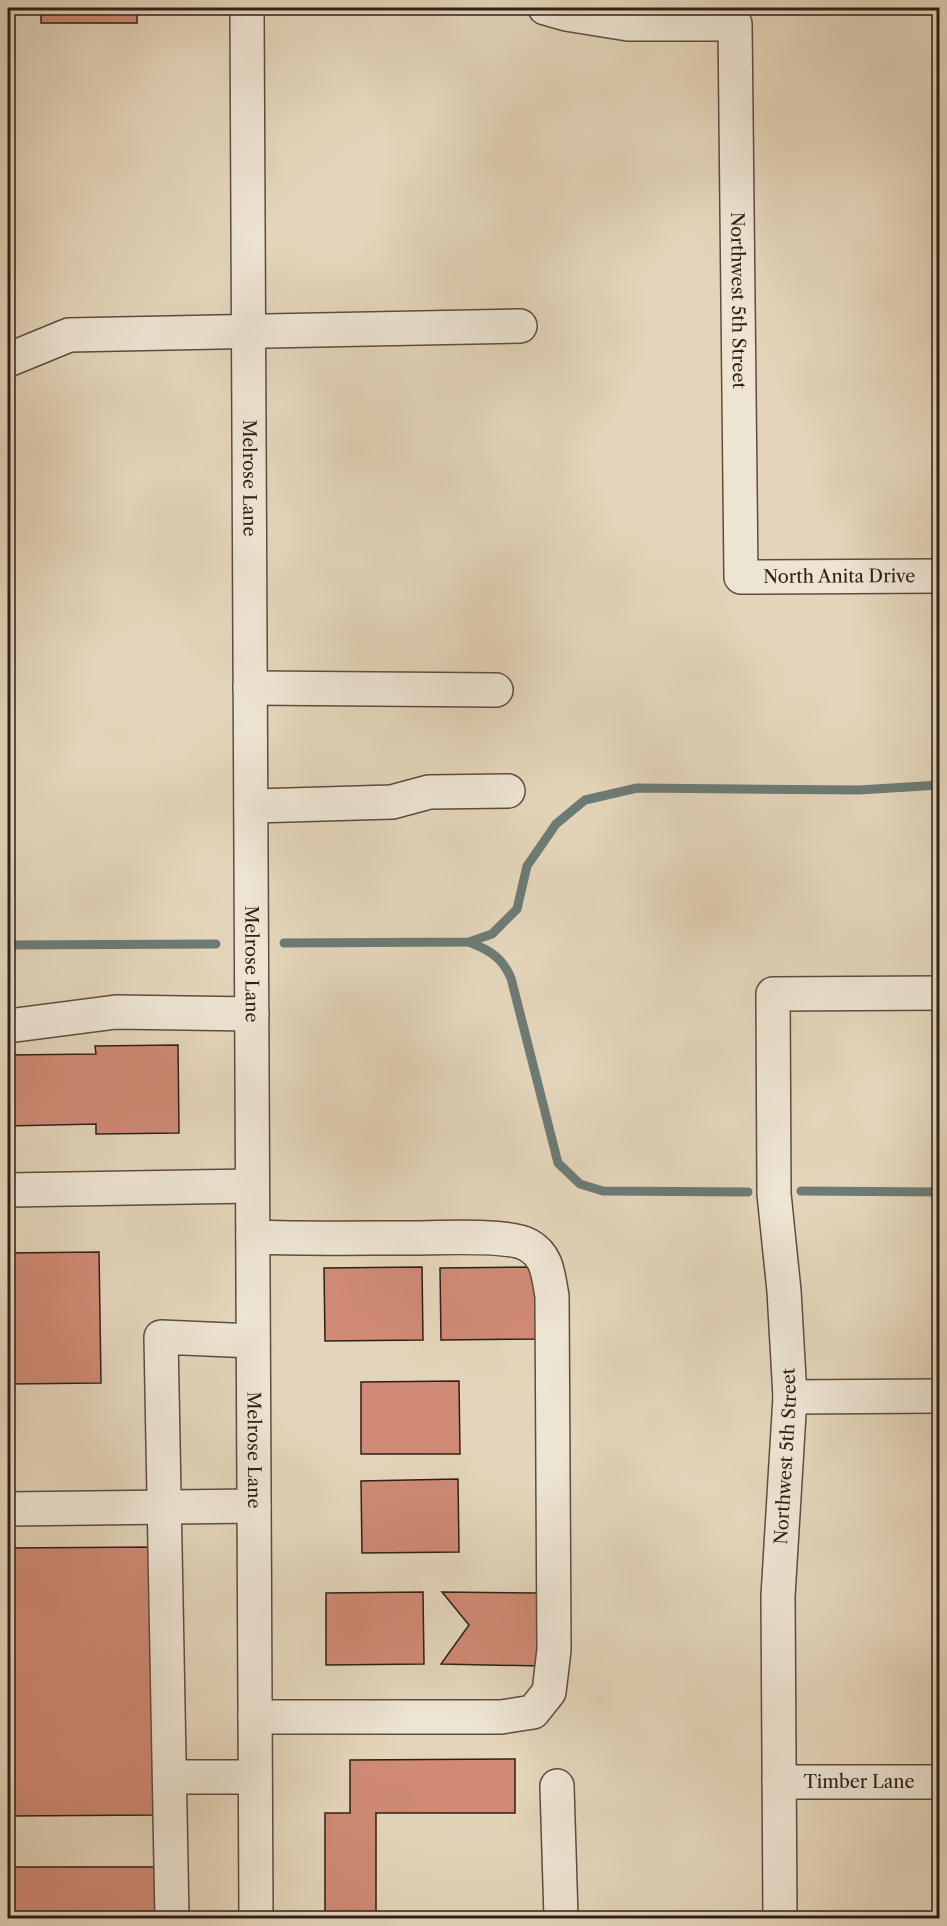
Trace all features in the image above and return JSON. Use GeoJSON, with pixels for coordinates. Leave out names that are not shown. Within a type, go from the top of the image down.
{"type":"FeatureCollection","features":[{"type":"Feature","properties":{"kind":"street","name":"Melrose Lane"},"geometry":{"type":"LineString","coordinates":[[247,8],[256,1918]]}},
{"type":"Feature","properties":{"kind":"street","name":"Northwest 5th Street"},"geometry":{"type":"LineString","coordinates":[[545,8],[566,14],[628,24],[735,24],[741,577]]}},
{"type":"Feature","properties":{"kind":"street"},"geometry":{"type":"LineString","coordinates":[[8,360],[69,334],[520,326]]}},
{"type":"Feature","properties":{"kind":"street","name":"North Anita Drive"},"geometry":{"type":"LineString","coordinates":[[741,577],[939,576]]}},
{"type":"Feature","properties":{"kind":"street"},"geometry":{"type":"LineString","coordinates":[[250,688],[496,690]]}},
{"type":"Feature","properties":{"kind":"street"},"geometry":{"type":"LineString","coordinates":[[251,806],[392,802],[429,792],[508,791]]}},
{"type":"Feature","properties":{"kind":"street","name":"Northwest 5th Street"},"geometry":{"type":"LineString","coordinates":[[780,1918],[778,1596],[790,1397],[784,1291],[774,1194],[773,994],[939,993]]}},
{"type":"Feature","properties":{"kind":"street"},"geometry":{"type":"LineString","coordinates":[[8,1026],[116,1012],[252,1014]]}},
{"type":"Feature","properties":{"kind":"street"},"geometry":{"type":"LineString","coordinates":[[8,1190],[252,1186]]}},
{"type":"Feature","properties":{"kind":"street"},"geometry":{"type":"LineString","coordinates":[[253,1236],[304,1239],[498,1239],[527,1244],[545,1260],[552,1296],[554,1650],[549,1692],[532,1712],[501,1717],[255,1717]]}},
{"type":"Feature","properties":{"kind":"street"},"geometry":{"type":"LineString","coordinates":[[172,1918],[161,1338],[253,1341]]}},
{"type":"Feature","properties":{"kind":"street"},"geometry":{"type":"LineString","coordinates":[[790,1397],[939,1396]]}},
{"type":"Feature","properties":{"kind":"street"},"geometry":{"type":"LineString","coordinates":[[8,1509],[254,1506]]}},
{"type":"Feature","properties":{"kind":"street"},"geometry":{"type":"LineString","coordinates":[[170,1777],[255,1777]]}},
{"type":"Feature","properties":{"kind":"street","name":"Timber Lane"},"geometry":{"type":"LineString","coordinates":[[779,1782],[939,1782]]}},
{"type":"Feature","properties":{"kind":"street"},"geometry":{"type":"LineString","coordinates":[[557,1786],[561,1918]]}},
{"type":"Feature","properties":{"kind":"building"},"geometry":{"type":"Polygon","coordinates":[[[41,8],[137,8],[137,23],[41,23],[41,8]]]}},
{"type":"Feature","properties":{"kind":"building"},"geometry":{"type":"Polygon","coordinates":[[[178,1045],[179,1133],[96,1134],[96,1124],[8,1126],[8,1055],[96,1054],[95,1046],[178,1045]]]}},
{"type":"Feature","properties":{"kind":"building"},"geometry":{"type":"Polygon","coordinates":[[[99,1252],[101,1383],[8,1384],[8,1253],[99,1252]]]}},
{"type":"Feature","properties":{"kind":"building"},"geometry":{"type":"Polygon","coordinates":[[[422,1267],[423,1340],[325,1341],[324,1268],[422,1267]]]}},
{"type":"Feature","properties":{"kind":"building"},"geometry":{"type":"Polygon","coordinates":[[[539,1267],[539,1339],[441,1340],[440,1268],[539,1267]]]}},
{"type":"Feature","properties":{"kind":"building"},"geometry":{"type":"Polygon","coordinates":[[[459,1381],[460,1454],[361,1454],[361,1382],[459,1381]]]}},
{"type":"Feature","properties":{"kind":"building"},"geometry":{"type":"Polygon","coordinates":[[[458,1479],[459,1552],[362,1553],[361,1481],[458,1479]]]}},
{"type":"Feature","properties":{"kind":"building"},"geometry":{"type":"Polygon","coordinates":[[[154,1547],[156,1815],[8,1816],[8,1548],[154,1547]]]}},
{"type":"Feature","properties":{"kind":"building"},"geometry":{"type":"Polygon","coordinates":[[[423,1592],[424,1664],[326,1665],[326,1593],[423,1592]]]}},
{"type":"Feature","properties":{"kind":"building"},"geometry":{"type":"Polygon","coordinates":[[[442,1592],[540,1593],[539,1666],[441,1664],[469,1625],[442,1592]]]}},
{"type":"Feature","properties":{"kind":"building"},"geometry":{"type":"Polygon","coordinates":[[[515,1759],[515,1813],[376,1813],[376,1918],[325,1918],[325,1813],[350,1813],[350,1760],[515,1759]]]}},
{"type":"Feature","properties":{"kind":"building"},"geometry":{"type":"Polygon","coordinates":[[[8,1867],[157,1867],[157,1918],[8,1918],[8,1867]]]}},
{"type":"Feature","properties":{"kind":"waterway"},"geometry":{"type":"LineString","coordinates":[[284,943],[469,942],[492,934],[517,909],[527,866],[556,824],[585,800],[637,788],[859,790],[940,785]]}},
{"type":"Feature","properties":{"kind":"waterway"},"geometry":{"type":"LineString","coordinates":[[469,942],[494,955],[511,978],[558,1163],[580,1184],[603,1191],[748,1192]]}},
{"type":"Feature","properties":{"kind":"waterway"},"geometry":{"type":"LineString","coordinates":[[8,945],[216,944]]}},
{"type":"Feature","properties":{"kind":"waterway"},"geometry":{"type":"LineString","coordinates":[[801,1191],[940,1192]]}}]}
